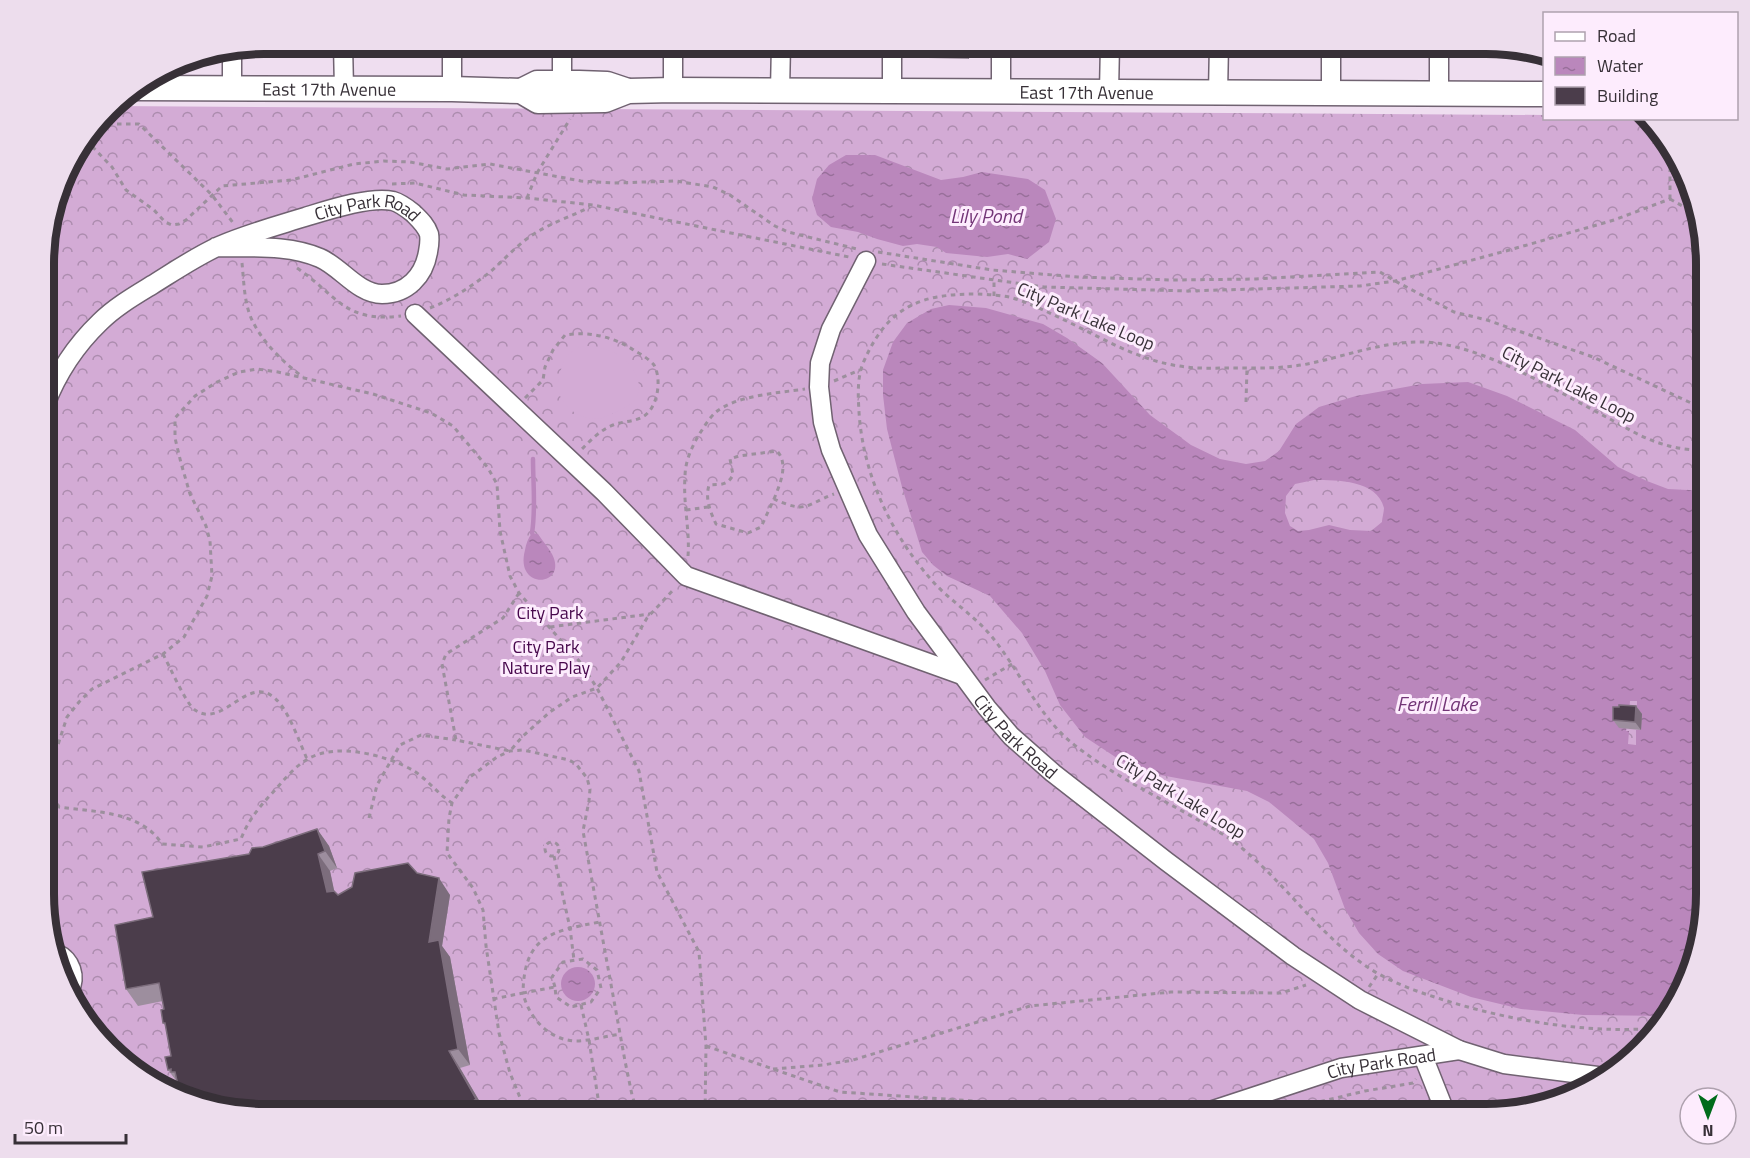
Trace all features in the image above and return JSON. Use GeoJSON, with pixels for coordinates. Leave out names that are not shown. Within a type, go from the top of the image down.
{"type":"FeatureCollection","features":[{"type":"Feature","properties":{"kind":"main road","name":"East 17th Avenue"},"geometry":{"type":"LineString","coordinates":[[150,88],[521,91],[537,83],[607,84],[628,91],[1543,94]]}},
{"type":"Feature","properties":{"kind":"main road","name":"East 17th Avenue"},"geometry":{"type":"LineString","coordinates":[[521,91],[538,101],[605,100],[628,91]]}},
{"type":"Feature","properties":{"kind":"street"},"geometry":{"type":"LineString","coordinates":[[343,54],[344,89]]}},
{"type":"Feature","properties":{"kind":"street"},"geometry":{"type":"LineString","coordinates":[[452,54],[452,89]]}},
{"type":"Feature","properties":{"kind":"street"},"geometry":{"type":"LineString","coordinates":[[562,54],[562,84]]}},
{"type":"Feature","properties":{"kind":"street"},"geometry":{"type":"LineString","coordinates":[[673,54],[673,90]]}},
{"type":"Feature","properties":{"kind":"street"},"geometry":{"type":"LineString","coordinates":[[780,91],[781,54]]}},
{"type":"Feature","properties":{"kind":"street"},"geometry":{"type":"LineString","coordinates":[[892,54],[892,91]]}},
{"type":"Feature","properties":{"kind":"street"},"geometry":{"type":"LineString","coordinates":[[1000,92],[1001,54]]}},
{"type":"Feature","properties":{"kind":"street"},"geometry":{"type":"LineString","coordinates":[[1109,92],[1110,54]]}},
{"type":"Feature","properties":{"kind":"street"},"geometry":{"type":"LineString","coordinates":[[1218,93],[1219,54]]}},
{"type":"Feature","properties":{"kind":"street"},"geometry":{"type":"LineString","coordinates":[[1331,54],[1331,93]]}},
{"type":"Feature","properties":{"kind":"street"},"geometry":{"type":"LineString","coordinates":[[1439,54],[1439,93]]}},
{"type":"Feature","properties":{"kind":"street"},"geometry":{"type":"LineString","coordinates":[[232,57],[232,89]]}},
{"type":"Feature","properties":{"kind":"street","name":"City Park Road"},"geometry":{"type":"LineString","coordinates":[[54,383],[75,349],[100,321],[134,296],[216,247],[251,233],[368,201],[394,201],[422,221],[429,235],[427,259],[422,272],[411,285],[399,292],[381,294],[363,289],[337,268],[320,258],[276,248],[216,247]]}},
{"type":"Feature","properties":{"kind":"street","name":"City Park Road"},"geometry":{"type":"LineString","coordinates":[[866,254],[831,329],[820,363],[819,387],[823,422],[831,450],[868,535],[915,612],[1011,736],[1166,861],[1293,956],[1360,1000],[1459,1050],[1504,1064],[1602,1069]]}},
{"type":"Feature","properties":{"kind":"street"},"geometry":{"type":"LineString","coordinates":[[415,314],[572,461],[686,576],[967,682]]}},
{"type":"Feature","properties":{"kind":"street"},"geometry":{"type":"LineString","coordinates":[[64,959],[71,968],[73,979]]}},
{"type":"Feature","properties":{"kind":"street","name":"City Park Road"},"geometry":{"type":"LineString","coordinates":[[1231,1104],[1341,1068],[1459,1050]]}},
{"type":"Feature","properties":{"kind":"street"},"geometry":{"type":"LineString","coordinates":[[1423,1056],[1442,1104]]}},
{"type":"Feature","properties":{"kind":"path"},"geometry":{"type":"LineString","coordinates":[[109,123],[139,123],[212,195],[239,230]]}},
{"type":"Feature","properties":{"kind":"path"},"geometry":{"type":"LineString","coordinates":[[527,198],[537,173],[564,128]]}},
{"type":"Feature","properties":{"kind":"path"},"geometry":{"type":"LineString","coordinates":[[91,145],[112,167],[126,190],[154,210],[165,222],[172,225],[179,224],[222,186],[291,180],[354,164],[384,161],[410,162],[447,169],[490,165],[581,181],[614,183],[676,181],[713,187],[730,195],[775,226],[788,232],[866,254],[992,270],[1078,277],[1172,280],[1256,279],[1380,272],[1454,312],[1487,320],[1593,357],[1696,405]]}},
{"type":"Feature","properties":{"kind":"path"},"geometry":{"type":"LineString","coordinates":[[1670,163],[1670,199]]}},
{"type":"Feature","properties":{"kind":"path"},"geometry":{"type":"LineString","coordinates":[[464,195],[527,198],[593,206],[866,254],[994,280],[1044,287],[1187,291],[1359,286],[1395,282],[1614,220],[1670,199],[1689,210]]}},
{"type":"Feature","properties":{"kind":"path"},"geometry":{"type":"LineString","coordinates":[[241,256],[246,296],[252,320],[283,361],[303,377]]}},
{"type":"Feature","properties":{"kind":"path"},"geometry":{"type":"LineString","coordinates":[[994,280],[994,296]]}},
{"type":"Feature","properties":{"kind":"path","name":"City Park Lake Loop"},"geometry":{"type":"LineString","coordinates":[[1646,1029],[1602,1029],[1551,1024],[1464,1006],[1410,990],[1355,959],[1329,937],[1238,844],[1120,776],[1078,748],[1057,730],[994,639],[936,585],[907,547],[888,516],[873,483],[865,453],[858,402],[860,370],[871,346],[884,326],[908,306],[936,297],[975,294],[1011,297],[1121,347],[1174,366],[1287,367],[1389,345],[1419,342],[1444,344],[1515,369],[1638,434],[1665,445],[1696,450]]}},
{"type":"Feature","properties":{"kind":"path"},"geometry":{"type":"LineString","coordinates":[[516,409],[543,380],[545,367],[565,335],[578,333],[603,336],[623,342],[654,365],[658,380],[657,397],[652,410],[643,417],[614,424],[602,430],[572,461]]}},
{"type":"Feature","properties":{"kind":"path"},"geometry":{"type":"LineString","coordinates":[[1246,402],[1247,368]]}},
{"type":"Feature","properties":{"kind":"path"},"geometry":{"type":"LineString","coordinates":[[54,755],[67,717],[79,702],[92,689],[163,654],[184,637],[207,596],[212,576],[210,541],[206,526],[190,494],[175,438],[175,418],[195,396],[239,372],[257,369],[303,377],[373,394],[431,413],[453,426],[488,468],[497,484],[500,531],[510,576],[519,592],[580,662],[597,688],[639,771],[657,872],[699,952],[706,1046],[705,1104]]}},
{"type":"Feature","properties":{"kind":"path"},"geometry":{"type":"LineString","coordinates":[[819,387],[860,370]]}},
{"type":"Feature","properties":{"kind":"path"},"geometry":{"type":"LineString","coordinates":[[777,452],[782,457],[783,472],[774,499],[761,527],[748,533],[716,524],[708,507],[710,485],[729,482],[733,475],[730,459],[777,452]]}},
{"type":"Feature","properties":{"kind":"path"},"geometry":{"type":"LineString","coordinates":[[774,499],[789,506],[804,508],[848,489],[873,483]]}},
{"type":"Feature","properties":{"kind":"path"},"geometry":{"type":"LineString","coordinates":[[685,511],[708,507]]}},
{"type":"Feature","properties":{"kind":"path"},"geometry":{"type":"LineString","coordinates":[[456,740],[442,664],[446,654],[503,618],[519,592]]}},
{"type":"Feature","properties":{"kind":"path"},"geometry":{"type":"LineString","coordinates":[[550,627],[652,614]]}},
{"type":"Feature","properties":{"kind":"path"},"geometry":{"type":"LineString","coordinates":[[163,654],[195,710],[216,713],[256,691],[274,698],[282,706],[307,759]]}},
{"type":"Feature","properties":{"kind":"path"},"geometry":{"type":"LineString","coordinates":[[967,682],[1011,664]]}},
{"type":"Feature","properties":{"kind":"path"},"geometry":{"type":"LineString","coordinates":[[369,818],[377,785],[400,745],[421,735],[510,751],[523,750],[569,760],[576,764],[587,778],[590,789],[583,831],[635,1104]]}},
{"type":"Feature","properties":{"kind":"path"},"geometry":{"type":"LineString","coordinates":[[54,797],[59,807],[120,816],[142,824],[156,834],[162,844],[203,847],[241,839],[248,822],[270,795],[307,759],[334,750],[350,750],[391,761],[413,771],[452,803]]}},
{"type":"Feature","properties":{"kind":"path"},"geometry":{"type":"LineString","coordinates":[[510,751],[497,757],[470,777],[452,803],[448,818],[447,852],[473,888],[483,910],[499,1033],[521,1104]]}},
{"type":"Feature","properties":{"kind":"path"},"geometry":{"type":"LineString","coordinates":[[553,842],[558,845],[559,849],[558,854],[554,856],[547,854],[546,850],[547,845],[553,842]]}},
{"type":"Feature","properties":{"kind":"path"},"geometry":{"type":"LineString","coordinates":[[554,856],[570,928],[574,960]]}},
{"type":"Feature","properties":{"kind":"path"},"geometry":{"type":"LineString","coordinates":[[600,922],[554,934],[534,948],[526,963],[523,993],[536,1022],[565,1040],[590,1040],[621,1034]]}},
{"type":"Feature","properties":{"kind":"path"},"geometry":{"type":"LineString","coordinates":[[583,959],[597,969],[601,988],[591,1002],[570,1007],[556,997],[552,977],[563,962],[574,960],[583,959]]}},
{"type":"Feature","properties":{"kind":"path"},"geometry":{"type":"LineString","coordinates":[[599,979],[610,977]]}},
{"type":"Feature","properties":{"kind":"path"},"geometry":{"type":"LineString","coordinates":[[773,1069],[853,1060],[1030,1006],[1171,992],[1281,993],[1311,983]]}},
{"type":"Feature","properties":{"kind":"path"},"geometry":{"type":"LineString","coordinates":[[493,999],[555,987]]}},
{"type":"Feature","properties":{"kind":"path"},"geometry":{"type":"LineString","coordinates":[[581,1005],[590,1040],[599,1104]]}},
{"type":"Feature","properties":{"kind":"path"},"geometry":{"type":"LineString","coordinates":[[706,1046],[840,1092],[1036,1104]]}},
{"type":"Feature","properties":{"kind":"path"},"geometry":{"type":"LineString","coordinates":[[1310,1104],[1413,1083],[1419,1075]]}},
{"type":"Feature","properties":{"kind":"green space","name":"City Park"},"geometry":{"type":"Polygon","coordinates":[[[126,106],[1543,115],[1543,120],[1638,120],[1653,136],[1680,184],[1689,210],[1696,250],[1696,908],[1685,962],[1661,1011],[1644,1032],[1614,1061],[1591,1076],[1554,1093],[1500,1104],[264,1104],[237,1102],[196,1093],[147,1069],[106,1032],[82,999],[61,948],[54,894],[54,264],[56,237],[65,196],[82,159],[97,136],[126,106]]]}},
{"type":"Feature","properties":{"kind":"green space"},"geometry":{"type":"Polygon","coordinates":[[[589,346],[611,351],[624,359],[634,370],[639,385],[634,401],[612,414],[597,419],[584,417],[573,411],[564,403],[558,390],[559,376],[566,357],[576,349],[589,346]]]}},
{"type":"Feature","properties":{"kind":"green space"},"geometry":{"type":"Polygon","coordinates":[[[550,837],[563,841],[567,855],[564,855],[560,843],[550,840],[543,845],[546,859],[542,860],[540,846],[550,837]]]}},
{"type":"Feature","properties":{"kind":"water","name":"Lily Pond"},"geometry":{"type":"Polygon","coordinates":[[[846,155],[875,155],[941,180],[982,172],[1028,179],[1045,190],[1056,219],[1049,242],[1027,259],[1008,254],[987,257],[946,253],[937,247],[917,244],[903,246],[858,232],[831,227],[817,215],[812,199],[817,179],[829,165],[846,155]]]}},
{"type":"Feature","properties":{"kind":"water","name":"Ferril Lake"},"geometry":{"type":"Polygon","coordinates":[[[949,305],[986,308],[1043,324],[1102,363],[1150,415],[1191,445],[1220,459],[1246,464],[1265,461],[1279,451],[1296,424],[1319,407],[1356,396],[1422,384],[1468,382],[1507,396],[1575,430],[1618,467],[1647,481],[1668,489],[1696,490],[1696,908],[1685,962],[1657,1016],[1583,1015],[1521,1009],[1471,997],[1403,971],[1378,954],[1359,933],[1345,909],[1328,863],[1314,839],[1269,802],[1247,791],[1155,774],[1123,762],[1085,737],[1060,705],[1045,671],[1022,633],[990,596],[947,576],[922,552],[887,429],[883,395],[883,370],[893,342],[907,323],[931,309],[949,305]],[[1314,480],[1295,484],[1286,496],[1285,513],[1290,526],[1298,531],[1329,525],[1350,530],[1371,531],[1382,522],[1384,508],[1380,499],[1373,492],[1365,487],[1334,480],[1314,480]],[[1630,701],[1626,731],[1629,731],[1628,744],[1636,745],[1636,730],[1641,730],[1637,701],[1630,701]]]}},
{"type":"Feature","properties":{"kind":"water"},"geometry":{"type":"Polygon","coordinates":[[[532,533],[538,534],[552,554],[555,565],[553,573],[541,580],[527,573],[524,563],[527,541],[532,533]]]}},
{"type":"Feature","properties":{"kind":"water"},"geometry":{"type":"Polygon","coordinates":[[[578,967],[590,972],[595,984],[590,996],[578,1001],[566,996],[561,984],[566,972],[578,967]]]}},
{"type":"Feature","properties":{"kind":"building"},"geometry":{"type":"Polygon","coordinates":[[[1619,705],[1636,706],[1635,722],[1613,720],[1613,707],[1619,707],[1619,705]]]}},
{"type":"Feature","properties":{"kind":"building"},"geometry":{"type":"Polygon","coordinates":[[[317,829],[325,851],[318,854],[327,892],[334,891],[338,895],[352,887],[355,873],[408,863],[417,873],[439,878],[429,942],[439,940],[458,1049],[449,1051],[476,1099],[468,1104],[264,1104],[210,1097],[178,1085],[175,1072],[168,1070],[165,1057],[171,1056],[165,1023],[163,1023],[161,1010],[164,1009],[159,983],[126,989],[115,925],[153,917],[142,872],[249,854],[252,848],[263,847],[317,829]]]}},
{"type":"Feature","properties":{"kind":"waterway"},"geometry":{"type":"LineString","coordinates":[[532,533],[533,459]]}},
{"type":"Feature","properties":{"kind":"park label","name":"City Park Nature Play"},"geometry":{"type":"Point","coordinates":[546,656]}}]}
